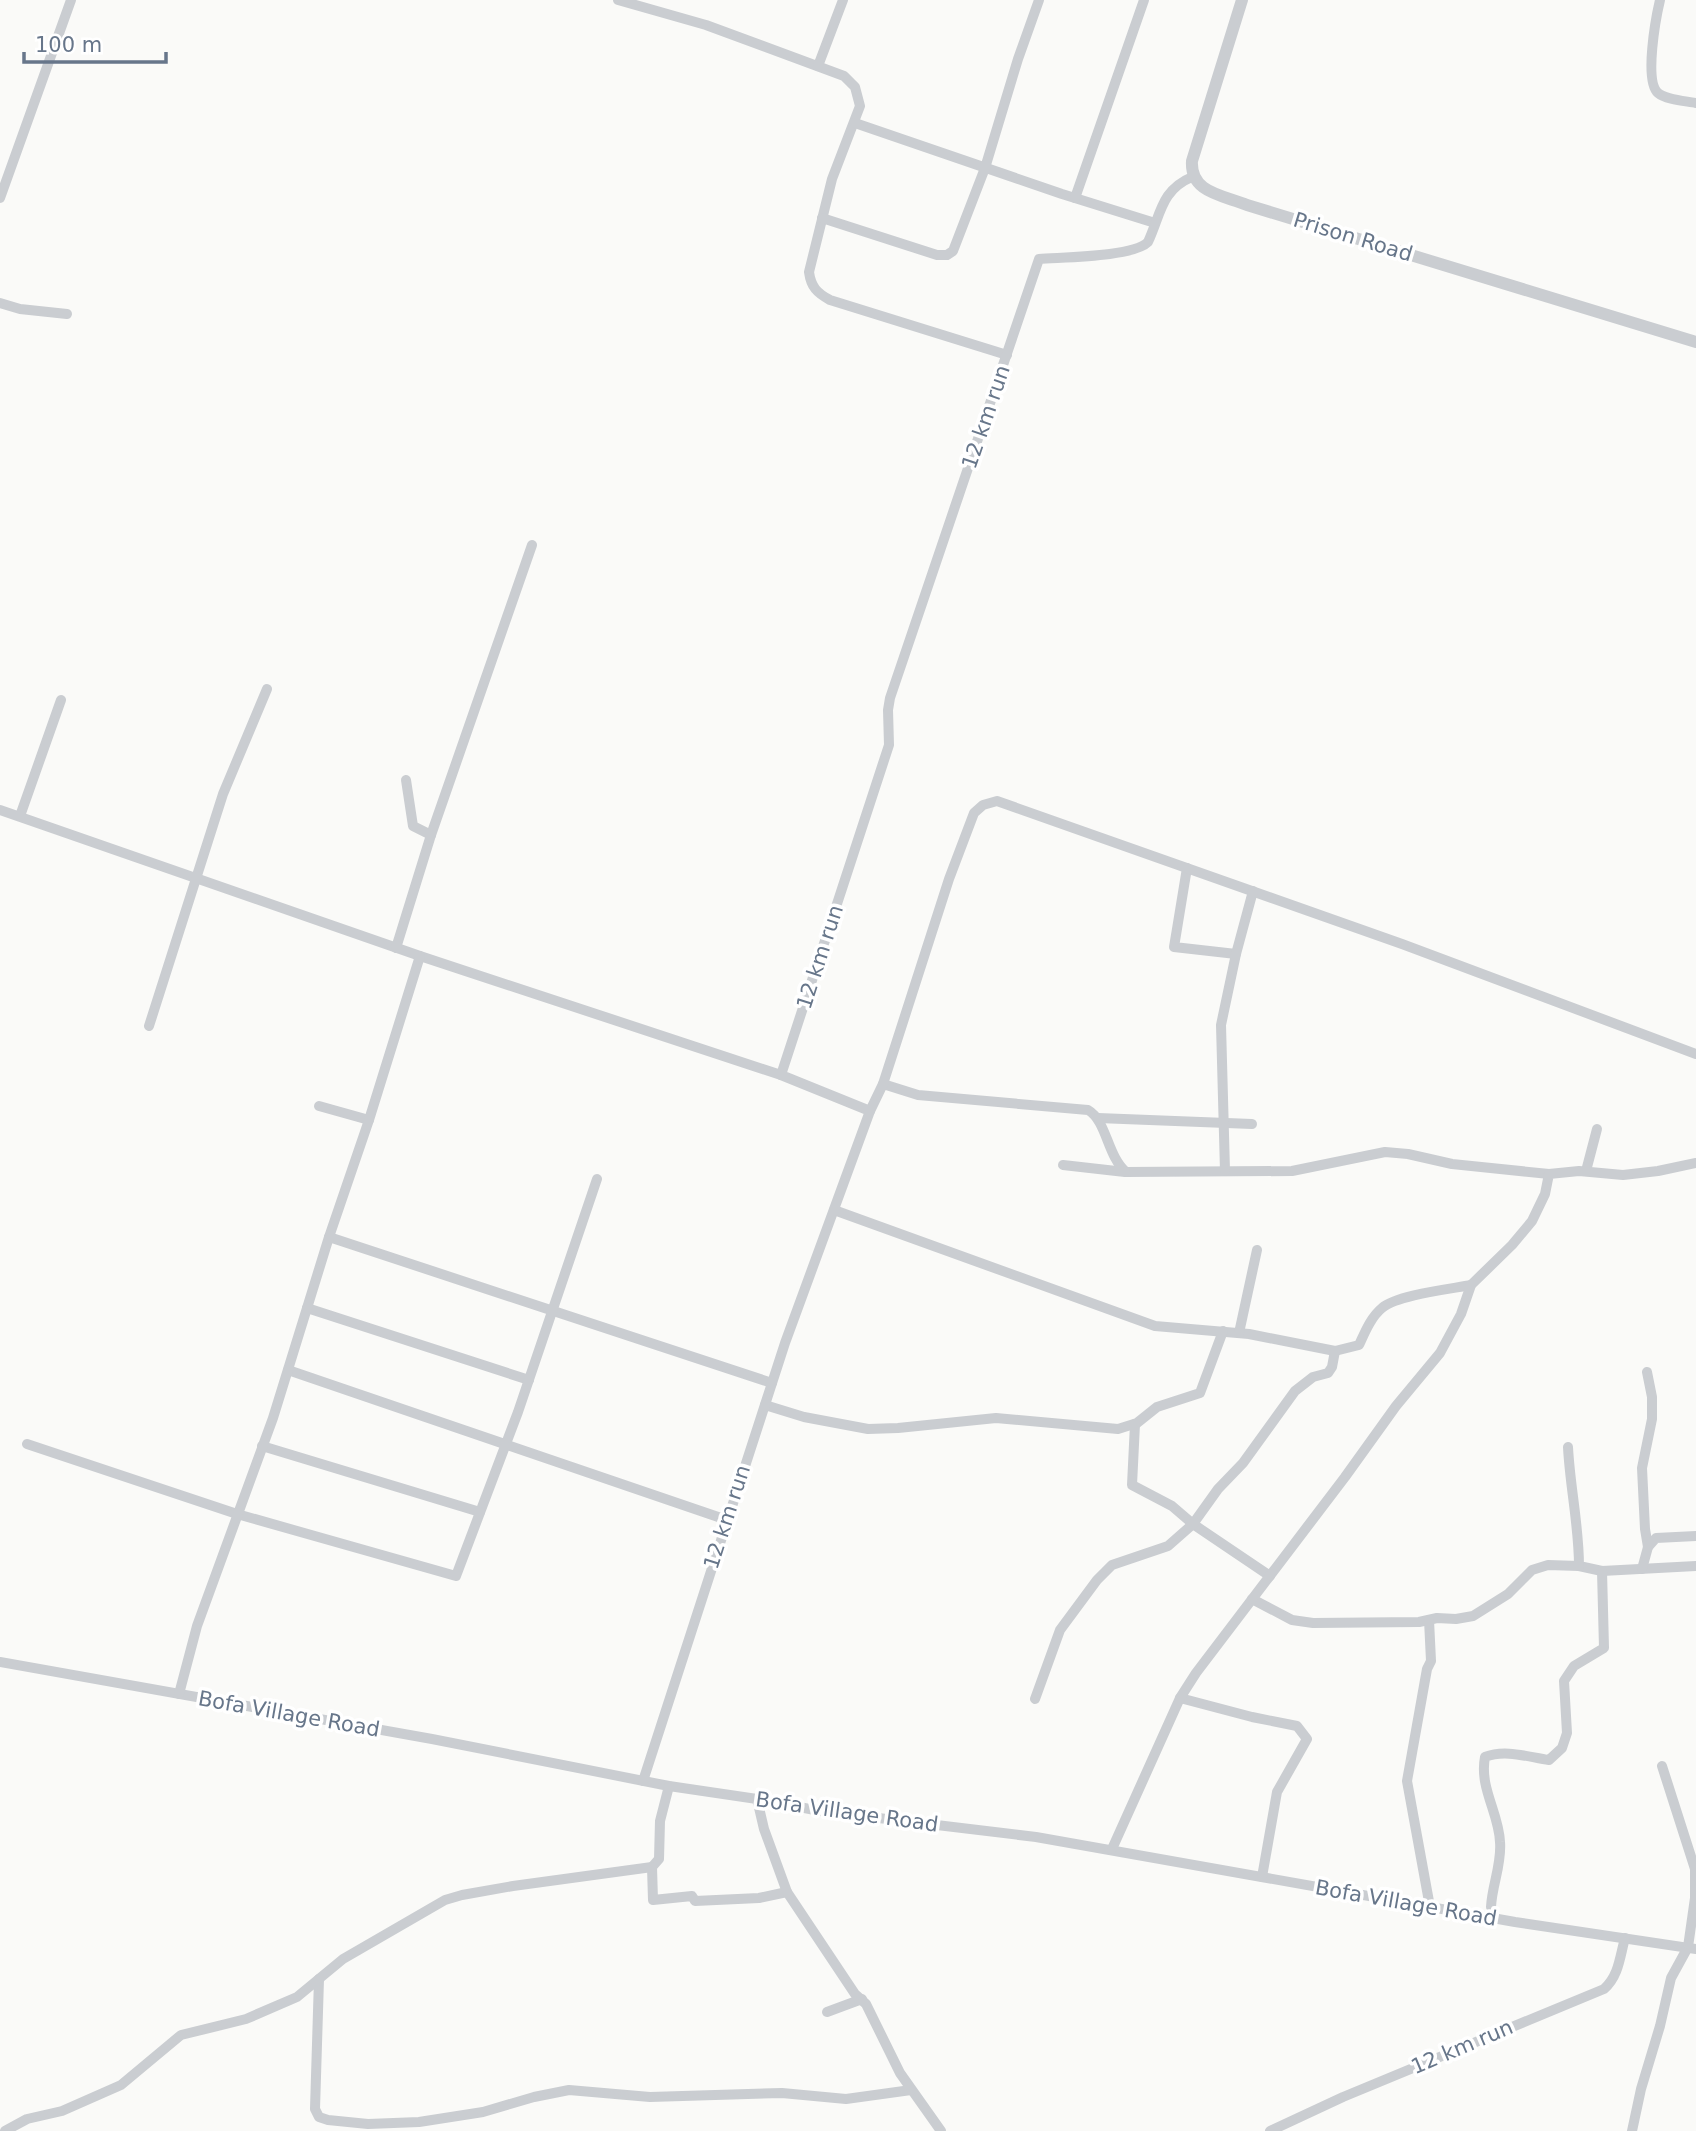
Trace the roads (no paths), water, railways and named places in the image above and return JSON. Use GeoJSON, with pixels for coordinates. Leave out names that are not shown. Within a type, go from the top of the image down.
{"type":"FeatureCollection","features":[{"type":"Feature","properties":{"kind":"street"},"geometry":{"type":"LineString","coordinates":[[0,198],[71,0]]}},
{"type":"Feature","properties":{"kind":"street"},"geometry":{"type":"LineString","coordinates":[[618,0],[706,25],[844,76],[855,88],[860,106],[832,179],[809,272],[810,283],[817,293],[830,300],[1007,355]]}},
{"type":"Feature","properties":{"kind":"street"},"geometry":{"type":"LineString","coordinates":[[818,66],[843,0]]}},
{"type":"Feature","properties":{"kind":"street"},"geometry":{"type":"LineString","coordinates":[[822,218],[937,255],[947,255],[953,251],[985,168],[1017,59],[1039,0]]}},
{"type":"Feature","properties":{"kind":"street"},"geometry":{"type":"LineString","coordinates":[[1075,198],[1144,0]]}},
{"type":"Feature","properties":{"kind":"street"},"geometry":{"type":"LineString","coordinates":[[1192,177],[1192,161],[1242,0]]}},
{"type":"Feature","properties":{"kind":"street"},"geometry":{"type":"LineString","coordinates":[[1660,0],[1654,39],[1654,86],[1658,93],[1664,96],[1696,103]]}},
{"type":"Feature","properties":{"kind":"street"},"geometry":{"type":"LineString","coordinates":[[855,123],[1155,223]]}},
{"type":"Feature","properties":{"kind":"street","name":"12 km run"},"geometry":{"type":"LineString","coordinates":[[781,1075],[889,745],[890,698],[1039,259],[1114,253],[1143,247],[1148,242],[1170,191],[1177,184],[1192,177]]}},
{"type":"Feature","properties":{"kind":"street","name":"Prison Road"},"geometry":{"type":"LineString","coordinates":[[1192,177],[1205,189],[1247,205],[1696,342]]}},
{"type":"Feature","properties":{"kind":"street"},"geometry":{"type":"LineString","coordinates":[[0,303],[20,309],[67,314]]}},
{"type":"Feature","properties":{"kind":"street"},"geometry":{"type":"LineString","coordinates":[[396,948],[431,835],[532,545]]}},
{"type":"Feature","properties":{"kind":"street"},"geometry":{"type":"LineString","coordinates":[[149,1026],[223,794],[267,689]]}},
{"type":"Feature","properties":{"kind":"street"},"geometry":{"type":"LineString","coordinates":[[20,816],[61,700]]}},
{"type":"Feature","properties":{"kind":"street"},"geometry":{"type":"LineString","coordinates":[[406,780],[414,826],[431,835]]}},
{"type":"Feature","properties":{"kind":"street","name":"12 km run"},"geometry":{"type":"LineString","coordinates":[[642,1781],[772,1383],[870,1111],[883,1084],[949,879],[974,813],[983,805],[997,801],[1402,944],[1696,1054]]}},
{"type":"Feature","properties":{"kind":"street"},"geometry":{"type":"LineString","coordinates":[[0,810],[419,956],[781,1075],[870,1111]]}},
{"type":"Feature","properties":{"kind":"street"},"geometry":{"type":"LineString","coordinates":[[1187,868],[1174,947],[1236,954]]}},
{"type":"Feature","properties":{"kind":"street"},"geometry":{"type":"LineString","coordinates":[[1225,1171],[1221,1025],[1253,891]]}},
{"type":"Feature","properties":{"kind":"street"},"geometry":{"type":"LineString","coordinates":[[179,1695],[197,1626],[288,1370],[329,1237],[369,1121],[419,956]]}},
{"type":"Feature","properties":{"kind":"street"},"geometry":{"type":"LineString","coordinates":[[883,1084],[918,1095],[1088,1110],[1098,1118],[1117,1165],[1126,1172]]}},
{"type":"Feature","properties":{"kind":"street"},"geometry":{"type":"LineString","coordinates":[[318,1106],[369,1121]]}},
{"type":"Feature","properties":{"kind":"street"},"geometry":{"type":"LineString","coordinates":[[1098,1118],[1252,1124]]}},
{"type":"Feature","properties":{"kind":"street"},"geometry":{"type":"LineString","coordinates":[[1586,1171],[1597,1129]]}},
{"type":"Feature","properties":{"kind":"street"},"geometry":{"type":"LineString","coordinates":[[1063,1165],[1126,1172],[1292,1171],[1385,1153],[1408,1153],[1451,1164],[1549,1174],[1586,1171],[1623,1175],[1696,1163]]}},
{"type":"Feature","properties":{"kind":"street"},"geometry":{"type":"LineString","coordinates":[[1112,1849],[1180,1699],[1196,1673],[1396,1406],[1440,1353],[1461,1314],[1471,1284],[1512,1245],[1532,1221],[1545,1194],[1549,1174]]}},
{"type":"Feature","properties":{"kind":"street"},"geometry":{"type":"LineString","coordinates":[[27,1444],[237,1514],[456,1576],[529,1381],[597,1179]]}},
{"type":"Feature","properties":{"kind":"street"},"geometry":{"type":"LineString","coordinates":[[834,1210],[1155,1326],[1239,1333],[1335,1351],[1359,1345],[1373,1318],[1389,1304],[1471,1284]]}},
{"type":"Feature","properties":{"kind":"street"},"geometry":{"type":"LineString","coordinates":[[329,1237],[772,1383]]}},
{"type":"Feature","properties":{"kind":"street"},"geometry":{"type":"LineString","coordinates":[[1239,1333],[1257,1250]]}},
{"type":"Feature","properties":{"kind":"street"},"geometry":{"type":"LineString","coordinates":[[307,1308],[529,1381]]}},
{"type":"Feature","properties":{"kind":"street"},"geometry":{"type":"LineString","coordinates":[[765,1405],[804,1417],[868,1429],[996,1418],[1118,1429],[1135,1424],[1157,1407],[1200,1393],[1223,1331]]}},
{"type":"Feature","properties":{"kind":"street"},"geometry":{"type":"LineString","coordinates":[[1035,1699],[1060,1630],[1097,1580],[1112,1565],[1168,1546],[1192,1524],[1218,1489],[1243,1463],[1296,1391],[1312,1377],[1328,1373],[1335,1351]]}},
{"type":"Feature","properties":{"kind":"street"},"geometry":{"type":"LineString","coordinates":[[288,1370],[727,1520]]}},
{"type":"Feature","properties":{"kind":"street"},"geometry":{"type":"LineString","coordinates":[[1642,1569],[1648,1547],[1642,1468],[1652,1419],[1652,1397],[1647,1372]]}},
{"type":"Feature","properties":{"kind":"street"},"geometry":{"type":"LineString","coordinates":[[1135,1424],[1132,1485],[1172,1506],[1192,1524],[1270,1576]]}},
{"type":"Feature","properties":{"kind":"street"},"geometry":{"type":"LineString","coordinates":[[262,1446],[480,1512]]}},
{"type":"Feature","properties":{"kind":"street"},"geometry":{"type":"LineString","coordinates":[[1568,1447],[1570,1484],[1579,1530],[1579,1566]]}},
{"type":"Feature","properties":{"kind":"street"},"geometry":{"type":"LineString","coordinates":[[1648,1547],[1656,1538],[1696,1536]]}},
{"type":"Feature","properties":{"kind":"street"},"geometry":{"type":"LineString","coordinates":[[1252,1599],[1292,1620],[1313,1623],[1429,1620],[1473,1616],[1508,1594],[1532,1570],[1548,1565],[1579,1566],[1602,1571],[1696,1566]]}},
{"type":"Feature","properties":{"kind":"street"},"geometry":{"type":"LineString","coordinates":[[1491,1907],[1500,1841],[1486,1792],[1483,1769],[1485,1757],[1495,1753],[1549,1760],[1562,1748],[1566,1733],[1564,1681],[1574,1666],[1604,1648],[1602,1571]]}},
{"type":"Feature","properties":{"kind":"street"},"geometry":{"type":"LineString","coordinates":[[1429,1620],[1431,1661],[1427,1669],[1407,1781],[1430,1907]]}},
{"type":"Feature","properties":{"kind":"street","name":"Bofa Village Road"},"geometry":{"type":"LineString","coordinates":[[0,1662],[432,1739],[669,1786],[757,1798],[820,1811],[1003,1832],[1112,1849],[1430,1907],[1692,1948]]}},
{"type":"Feature","properties":{"kind":"street"},"geometry":{"type":"LineString","coordinates":[[1180,1699],[1297,1726],[1307,1739],[1277,1792],[1262,1877]]}},
{"type":"Feature","properties":{"kind":"street"},"geometry":{"type":"LineString","coordinates":[[1632,2131],[1671,1978],[1692,1948],[1695,1869],[1662,1766]]}},
{"type":"Feature","properties":{"kind":"street"},"geometry":{"type":"LineString","coordinates":[[5,2131],[27,2119],[62,2111],[121,2085],[181,2035],[246,2019],[297,1997],[367,1943],[445,1900],[513,1886],[652,1867],[659,1859],[660,1821],[669,1786]]}},
{"type":"Feature","properties":{"kind":"street"},"geometry":{"type":"LineString","coordinates":[[757,1798],[764,1829],[787,1892],[855,1994],[862,1999],[911,2090],[941,2131]]}},
{"type":"Feature","properties":{"kind":"street"},"geometry":{"type":"LineString","coordinates":[[652,1867],[653,1900],[692,1896],[695,1901],[759,1898],[787,1892]]}},
{"type":"Feature","properties":{"kind":"street","name":"12 km run"},"geometry":{"type":"LineString","coordinates":[[1270,2131],[1343,2097],[1604,1989],[1616,1975],[1625,1938]]}},
{"type":"Feature","properties":{"kind":"street"},"geometry":{"type":"LineString","coordinates":[[319,1979],[315,2109],[318,2117],[328,2120],[368,2124],[419,2122],[483,2112],[569,2090],[650,2097],[782,2093],[846,2099],[911,2090]]}},
{"type":"Feature","properties":{"kind":"street"},"geometry":{"type":"LineString","coordinates":[[827,2012],[862,1999]]}}]}
